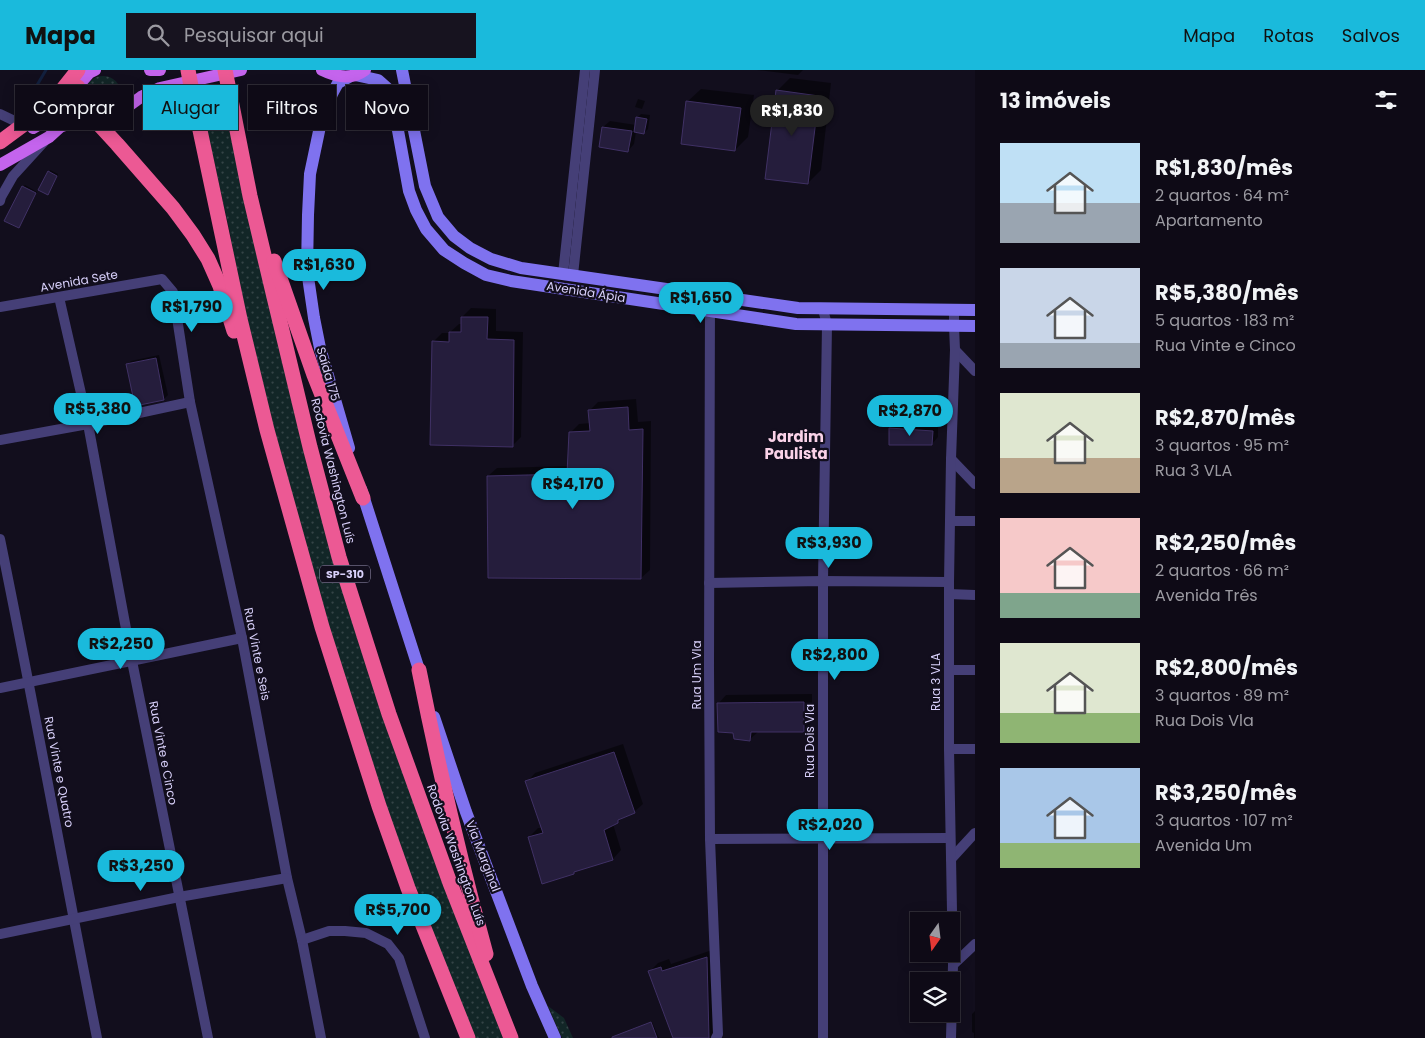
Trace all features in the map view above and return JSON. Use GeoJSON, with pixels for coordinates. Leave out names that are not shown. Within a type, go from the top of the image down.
{"type":"FeatureCollection","features":[{"type":"Feature","properties":{"kind":"highway"},"geometry":{"type":"LineString","coordinates":[[66,85],[78,70]]}},
{"type":"Feature","properties":{"kind":"highway","name":"SP-310"},"geometry":{"type":"LineString","coordinates":[[188,70],[240,319],[267,430],[322,627],[379,806],[408,888],[468,1038]]}},
{"type":"Feature","properties":{"kind":"highway","name":"Rodovia Washington Luís"},"geometry":{"type":"LineString","coordinates":[[224,70],[250,196],[310,447],[339,557],[389,714],[450,883],[509,1033]]}},
{"type":"Feature","properties":{"kind":"highway"},"geometry":{"type":"LineString","coordinates":[[0,143],[17,130]]}},
{"type":"Feature","properties":{"kind":"highway"},"geometry":{"type":"LineString","coordinates":[[104,130],[173,208],[208,259],[220,286],[267,430]]}},
{"type":"Feature","properties":{"kind":"highway"},"geometry":{"type":"LineString","coordinates":[[250,196],[314,375],[363,498]]}},
{"type":"Feature","properties":{"kind":"highway"},"geometry":{"type":"LineString","coordinates":[[419,670],[451,820],[468,889],[509,1033]]}},
{"type":"Feature","properties":{"kind":"main road"},"geometry":{"type":"LineString","coordinates":[[79,85],[94,70]]}},
{"type":"Feature","properties":{"kind":"main road"},"geometry":{"type":"LineString","coordinates":[[150,70],[160,70]]}},
{"type":"Feature","properties":{"kind":"main road"},"geometry":{"type":"LineString","coordinates":[[133,103],[160,88],[241,70]]}},
{"type":"Feature","properties":{"kind":"main road"},"geometry":{"type":"LineString","coordinates":[[325,71],[338,76],[356,74]]}},
{"type":"Feature","properties":{"kind":"main road"},"geometry":{"type":"LineString","coordinates":[[0,143],[26,130]]}},
{"type":"Feature","properties":{"kind":"main road"},"geometry":{"type":"LineString","coordinates":[[0,165],[49,137],[57,130]]}},
{"type":"Feature","properties":{"kind":"street","name":"Avenida Ápia"},"geometry":{"type":"LineString","coordinates":[[402,70],[426,186],[438,218],[454,236],[470,248],[491,259],[521,268],[798,308],[975,310]]}},
{"type":"Feature","properties":{"kind":"street"},"geometry":{"type":"LineString","coordinates":[[568,274],[585,70]]}},
{"type":"Feature","properties":{"kind":"street"},"geometry":{"type":"LineString","coordinates":[[568,274],[595,70]]}},
{"type":"Feature","properties":{"kind":"street","name":"Avenida Ápia"},"geometry":{"type":"LineString","coordinates":[[356,74],[378,80],[387,88],[393,103],[411,198],[426,229],[444,250],[486,275],[510,281],[796,324],[975,326]]}},
{"type":"Feature","properties":{"kind":"street","name":"Saída 175"},"geometry":{"type":"LineString","coordinates":[[356,74],[338,83],[325,109],[320,125],[310,174],[307,270],[320,348],[363,498],[419,670]]}},
{"type":"Feature","properties":{"kind":"street"},"geometry":{"type":"LineString","coordinates":[[0,114],[15,121]]}},
{"type":"Feature","properties":{"kind":"street"},"geometry":{"type":"LineString","coordinates":[[0,198],[14,176],[49,137]]}},
{"type":"Feature","properties":{"kind":"street","name":"Avenida Sete"},"geometry":{"type":"LineString","coordinates":[[0,307],[162,279]]}},
{"type":"Feature","properties":{"kind":"street","name":"Rua Vinte e Seis"},"geometry":{"type":"LineString","coordinates":[[162,279],[173,292],[190,402],[242,638],[287,878],[302,940],[321,1038]]}},
{"type":"Feature","properties":{"kind":"street","name":"Rua Um Vla"},"geometry":{"type":"LineString","coordinates":[[710,295],[710,839],[718,1034],[716,1038]]}},
{"type":"Feature","properties":{"kind":"street","name":"Rua Vinte e Cinco"},"geometry":{"type":"LineString","coordinates":[[59,297],[88,424],[132,661],[208,1038]]}},
{"type":"Feature","properties":{"kind":"street","name":"Rua Dois Vla"},"geometry":{"type":"LineString","coordinates":[[823,309],[826,325],[823,581],[823,1038]]}},
{"type":"Feature","properties":{"kind":"street","name":"Rua 3 VLA"},"geometry":{"type":"LineString","coordinates":[[951,1038],[953,965],[949,749],[949,582],[951,459],[956,350],[954,310]]}},
{"type":"Feature","properties":{"kind":"street"},"geometry":{"type":"LineString","coordinates":[[956,350],[975,371]]}},
{"type":"Feature","properties":{"kind":"street"},"geometry":{"type":"LineString","coordinates":[[0,440],[88,424],[190,402]]}},
{"type":"Feature","properties":{"kind":"street"},"geometry":{"type":"LineString","coordinates":[[951,459],[975,484]]}},
{"type":"Feature","properties":{"kind":"street"},"geometry":{"type":"LineString","coordinates":[[950,521],[975,521]]}},
{"type":"Feature","properties":{"kind":"street","name":"Rua Vinte e Quatro"},"geometry":{"type":"LineString","coordinates":[[0,539],[97,1038]]}},
{"type":"Feature","properties":{"kind":"street"},"geometry":{"type":"LineString","coordinates":[[710,583],[823,581],[949,582]]}},
{"type":"Feature","properties":{"kind":"street"},"geometry":{"type":"LineString","coordinates":[[949,594],[975,595]]}},
{"type":"Feature","properties":{"kind":"street"},"geometry":{"type":"LineString","coordinates":[[0,688],[242,638]]}},
{"type":"Feature","properties":{"kind":"street","name":"Via Marginal"},"geometry":{"type":"LineString","coordinates":[[419,670],[466,812],[532,986],[555,1038]]}},
{"type":"Feature","properties":{"kind":"street"},"geometry":{"type":"LineString","coordinates":[[949,670],[975,670]]}},
{"type":"Feature","properties":{"kind":"street"},"geometry":{"type":"LineString","coordinates":[[949,749],[975,749]]}},
{"type":"Feature","properties":{"kind":"street"},"geometry":{"type":"LineString","coordinates":[[951,859],[975,833]]}},
{"type":"Feature","properties":{"kind":"street"},"geometry":{"type":"LineString","coordinates":[[710,839],[950,838]]}},
{"type":"Feature","properties":{"kind":"street"},"geometry":{"type":"LineString","coordinates":[[0,934],[179,897],[287,878]]}},
{"type":"Feature","properties":{"kind":"street"},"geometry":{"type":"LineString","coordinates":[[302,940],[329,931],[345,931],[366,933],[388,944],[399,958],[425,1038]]}},
{"type":"Feature","properties":{"kind":"street"},"geometry":{"type":"LineString","coordinates":[[953,965],[975,944]]}},
{"type":"Feature","properties":{"kind":"green space"},"geometry":{"type":"Polygon","coordinates":[[[103,76],[110,77],[119,85],[87,85],[96,77],[103,76]]]}},
{"type":"Feature","properties":{"kind":"green space"},"geometry":{"type":"Polygon","coordinates":[[[207,130],[230,130],[250,225],[435,862],[503,1038],[474,1038],[407,869],[335,651],[262,385],[230,241],[231,238],[207,130]]]}},
{"type":"Feature","properties":{"kind":"green space"},"geometry":{"type":"Polygon","coordinates":[[[548,1006],[564,1018],[573,1038],[562,1038],[548,1006]]]}},
{"type":"Feature","properties":{"kind":"building"},"geometry":{"type":"Polygon","coordinates":[[[776,90],[819,96],[808,184],[765,179],[776,90]]]}},
{"type":"Feature","properties":{"kind":"building"},"geometry":{"type":"Polygon","coordinates":[[[686,101],[741,108],[735,151],[681,144],[686,101]]]}},
{"type":"Feature","properties":{"kind":"building"},"geometry":{"type":"Polygon","coordinates":[[[636,117],[647,119],[644,134],[634,132],[636,117]]]}},
{"type":"Feature","properties":{"kind":"building"},"geometry":{"type":"Polygon","coordinates":[[[602,127],[632,131],[628,152],[599,147],[602,127]]]}},
{"type":"Feature","properties":{"kind":"building"},"geometry":{"type":"Polygon","coordinates":[[[48,171],[57,176],[48,195],[38,190],[48,171]]]}},
{"type":"Feature","properties":{"kind":"building"},"geometry":{"type":"Polygon","coordinates":[[[22,186],[36,193],[19,228],[4,221],[22,186]]]}},
{"type":"Feature","properties":{"kind":"building"},"geometry":{"type":"Polygon","coordinates":[[[461,317],[488,317],[487,339],[514,340],[513,447],[430,445],[432,341],[449,342],[449,332],[461,332],[461,317]]]}},
{"type":"Feature","properties":{"kind":"building"},"geometry":{"type":"Polygon","coordinates":[[[156,358],[164,400],[135,406],[126,364],[156,358]]]}},
{"type":"Feature","properties":{"kind":"building"},"geometry":{"type":"Polygon","coordinates":[[[628,407],[629,430],[643,429],[641,579],[488,578],[487,476],[567,474],[569,432],[590,431],[588,410],[628,407]]]}},
{"type":"Feature","properties":{"kind":"building"},"geometry":{"type":"Polygon","coordinates":[[[889,428],[933,431],[932,445],[889,445],[889,428]]]}},
{"type":"Feature","properties":{"kind":"building"},"geometry":{"type":"Polygon","coordinates":[[[804,702],[804,732],[751,732],[750,741],[734,739],[733,733],[718,732],[717,703],[804,702]]]}},
{"type":"Feature","properties":{"kind":"building"},"geometry":{"type":"Polygon","coordinates":[[[614,752],[635,813],[618,820],[618,823],[604,830],[613,860],[542,884],[528,837],[543,833],[525,781],[614,752]]]}},
{"type":"Feature","properties":{"kind":"building"},"geometry":{"type":"Polygon","coordinates":[[[707,957],[709,1038],[673,1038],[648,971],[661,967],[662,971],[707,957]]]}},
{"type":"Feature","properties":{"kind":"building"},"geometry":{"type":"Polygon","coordinates":[[[651,1022],[657,1038],[612,1038],[612,1037],[651,1022]]]}},
{"type":"Feature","properties":{"kind":"waterway"},"geometry":{"type":"LineString","coordinates":[[37,85],[46,70]]}},
{"type":"Feature","properties":{"kind":"district","name":"Jardim Paulista"},"geometry":{"type":"Point","coordinates":[796,446]}}]}
